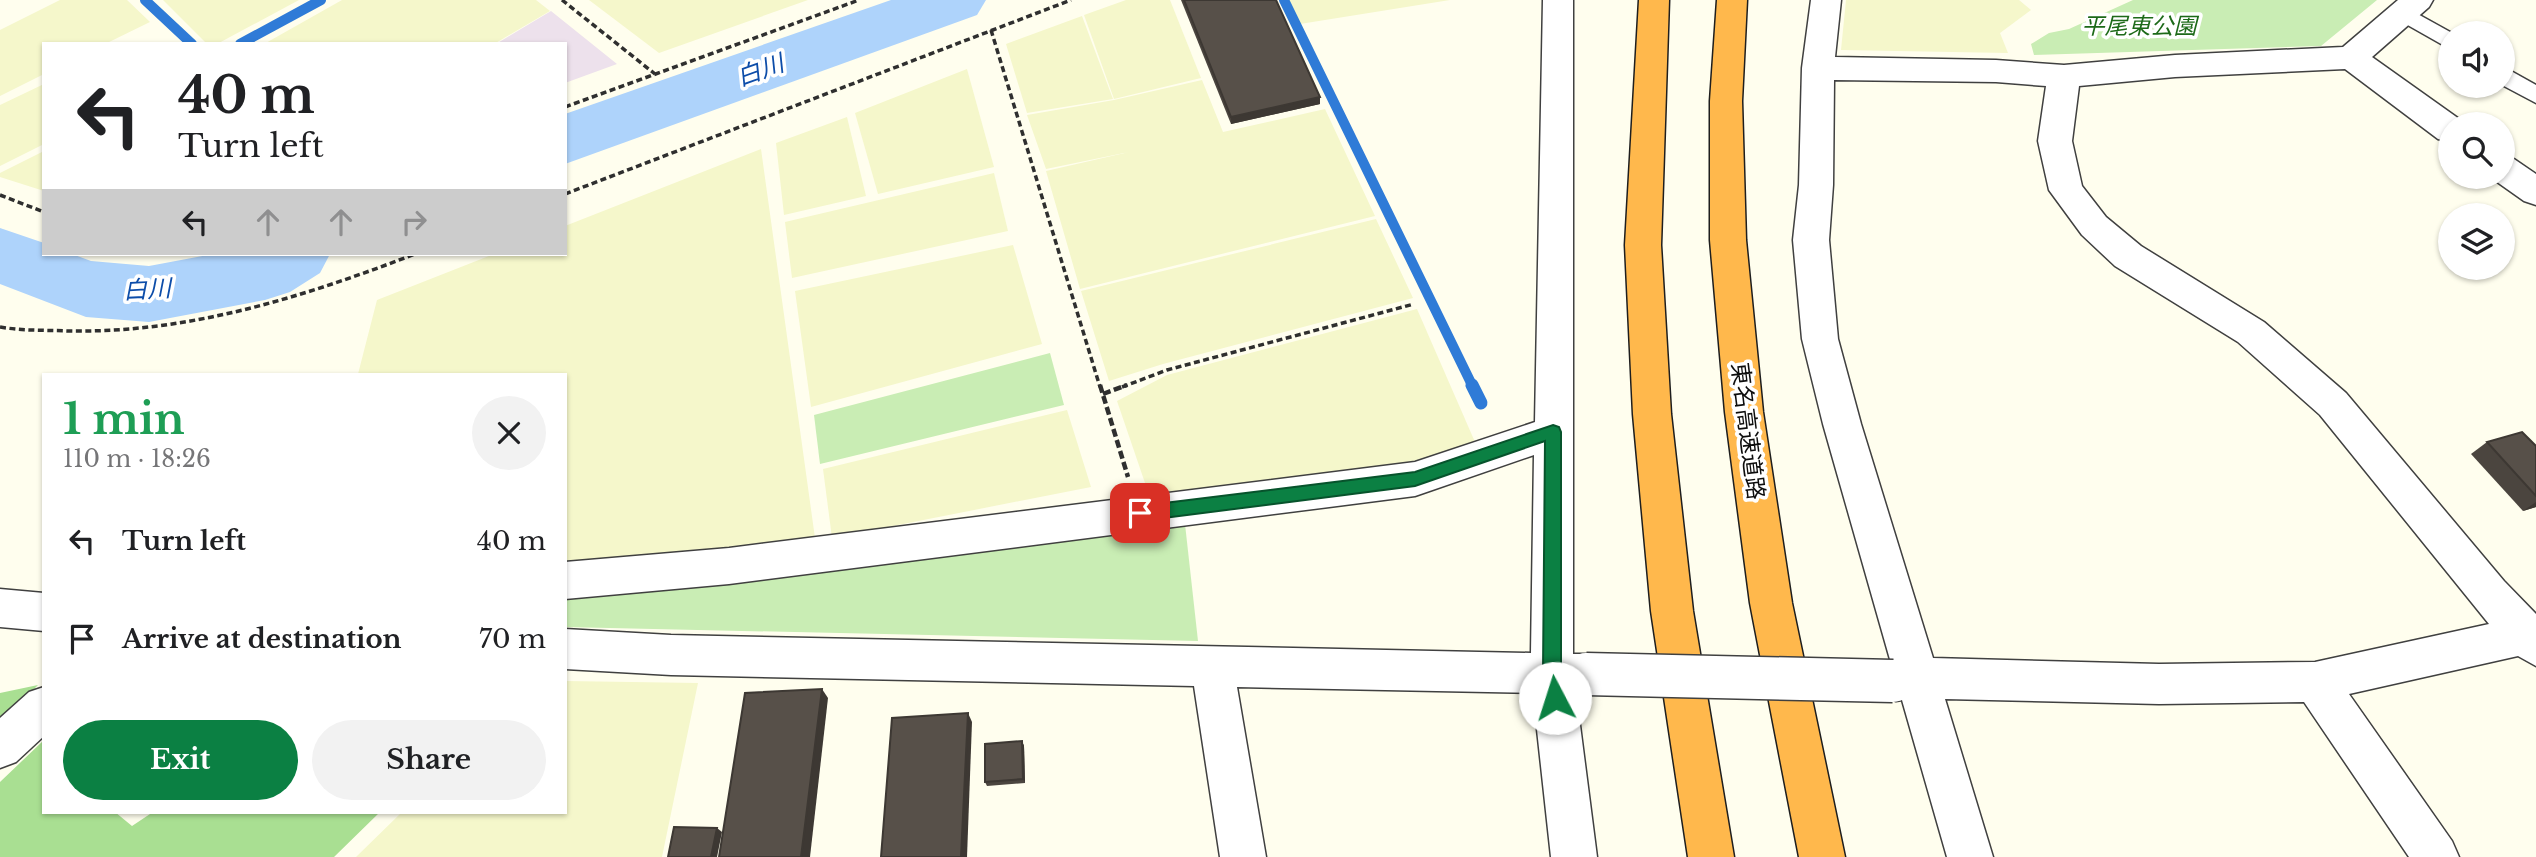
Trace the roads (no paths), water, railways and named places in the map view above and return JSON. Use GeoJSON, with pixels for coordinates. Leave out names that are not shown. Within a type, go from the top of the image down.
{"type":"FeatureCollection","features":[{"type":"Feature","properties":{"kind":"highway"},"geometry":{"type":"LineString","coordinates":[[1654,0],[1643,244],[1652,414],[1672,611],[1711,857]]}},
{"type":"Feature","properties":{"kind":"highway","name":"東名高速道路"},"geometry":{"type":"LineString","coordinates":[[1732,0],[1726,101],[1728,240],[1744,412],[1771,603],[1822,857]]}},
{"type":"Feature","properties":{"kind":"street"},"geometry":{"type":"LineString","coordinates":[[1558,0],[1553,432],[1569,673],[1574,857]]}},
{"type":"Feature","properties":{"kind":"street"},"geometry":{"type":"LineString","coordinates":[[1826,0],[1818,68],[1816,185],[1811,240],[1820,339],[1906,680],[1970,857]]}},
{"type":"Feature","properties":{"kind":"street"},"geometry":{"type":"LineString","coordinates":[[1818,68],[1996,71],[2064,76],[2175,66],[2351,58],[2412,7]]}},
{"type":"Feature","properties":{"kind":"street"},"geometry":{"type":"LineString","coordinates":[[2351,58],[2438,121]]}},
{"type":"Feature","properties":{"kind":"street"},"geometry":{"type":"LineString","coordinates":[[567,649],[671,654],[1212,666],[2159,684],[2315,682],[2533,638],[2333,404],[2251,331],[2128,256],[2094,226],[2066,190],[2055,141],[2064,76]]}},
{"type":"Feature","properties":{"kind":"street"},"geometry":{"type":"LineString","coordinates":[[2515,177],[2536,192]]}},
{"type":"Feature","properties":{"kind":"street"},"geometry":{"type":"LineString","coordinates":[[567,581],[729,566],[1415,479],[1553,432]]}},
{"type":"Feature","properties":{"kind":"street"},"geometry":{"type":"LineString","coordinates":[[0,608],[42,612]]}},
{"type":"Feature","properties":{"kind":"street"},"geometry":{"type":"LineString","coordinates":[[1212,666],[1243,857]]}},
{"type":"Feature","properties":{"kind":"street"},"geometry":{"type":"LineString","coordinates":[[2315,682],[2436,857]]}},
{"type":"Feature","properties":{"kind":"street"},"geometry":{"type":"LineString","coordinates":[[0,747],[42,709]]}},
{"type":"Feature","properties":{"kind":"lane"},"geometry":{"type":"LineString","coordinates":[[2412,7],[2438,30]]}},
{"type":"Feature","properties":{"kind":"lane"},"geometry":{"type":"LineString","coordinates":[[2515,82],[2536,95]]}},
{"type":"Feature","properties":{"kind":"waterway"},"geometry":{"type":"LineString","coordinates":[[145,0],[190,42]]}},
{"type":"Feature","properties":{"kind":"waterway"},"geometry":{"type":"LineString","coordinates":[[244,42],[321,0]]}},
{"type":"Feature","properties":{"kind":"waterway","name":"白川"},"geometry":{"type":"LineString","coordinates":[[567,139],[955,0]]}},
{"type":"Feature","properties":{"kind":"waterway"},"geometry":{"type":"LineString","coordinates":[[1284,0],[1473,387]]}},
{"type":"Feature","properties":{"kind":"waterway","name":"白川"},"geometry":{"type":"LineString","coordinates":[[0,255],[86,289],[149,294],[265,272],[292,256]]}},
{"type":"Feature","properties":{"kind":"waterway"},"geometry":{"type":"LineString","coordinates":[[1473,387],[1481,403]]}},
{"type":"Feature","properties":{"kind":"park label","name":"平尾東公園"},"geometry":{"type":"Point","coordinates":[2139,26]}}]}
